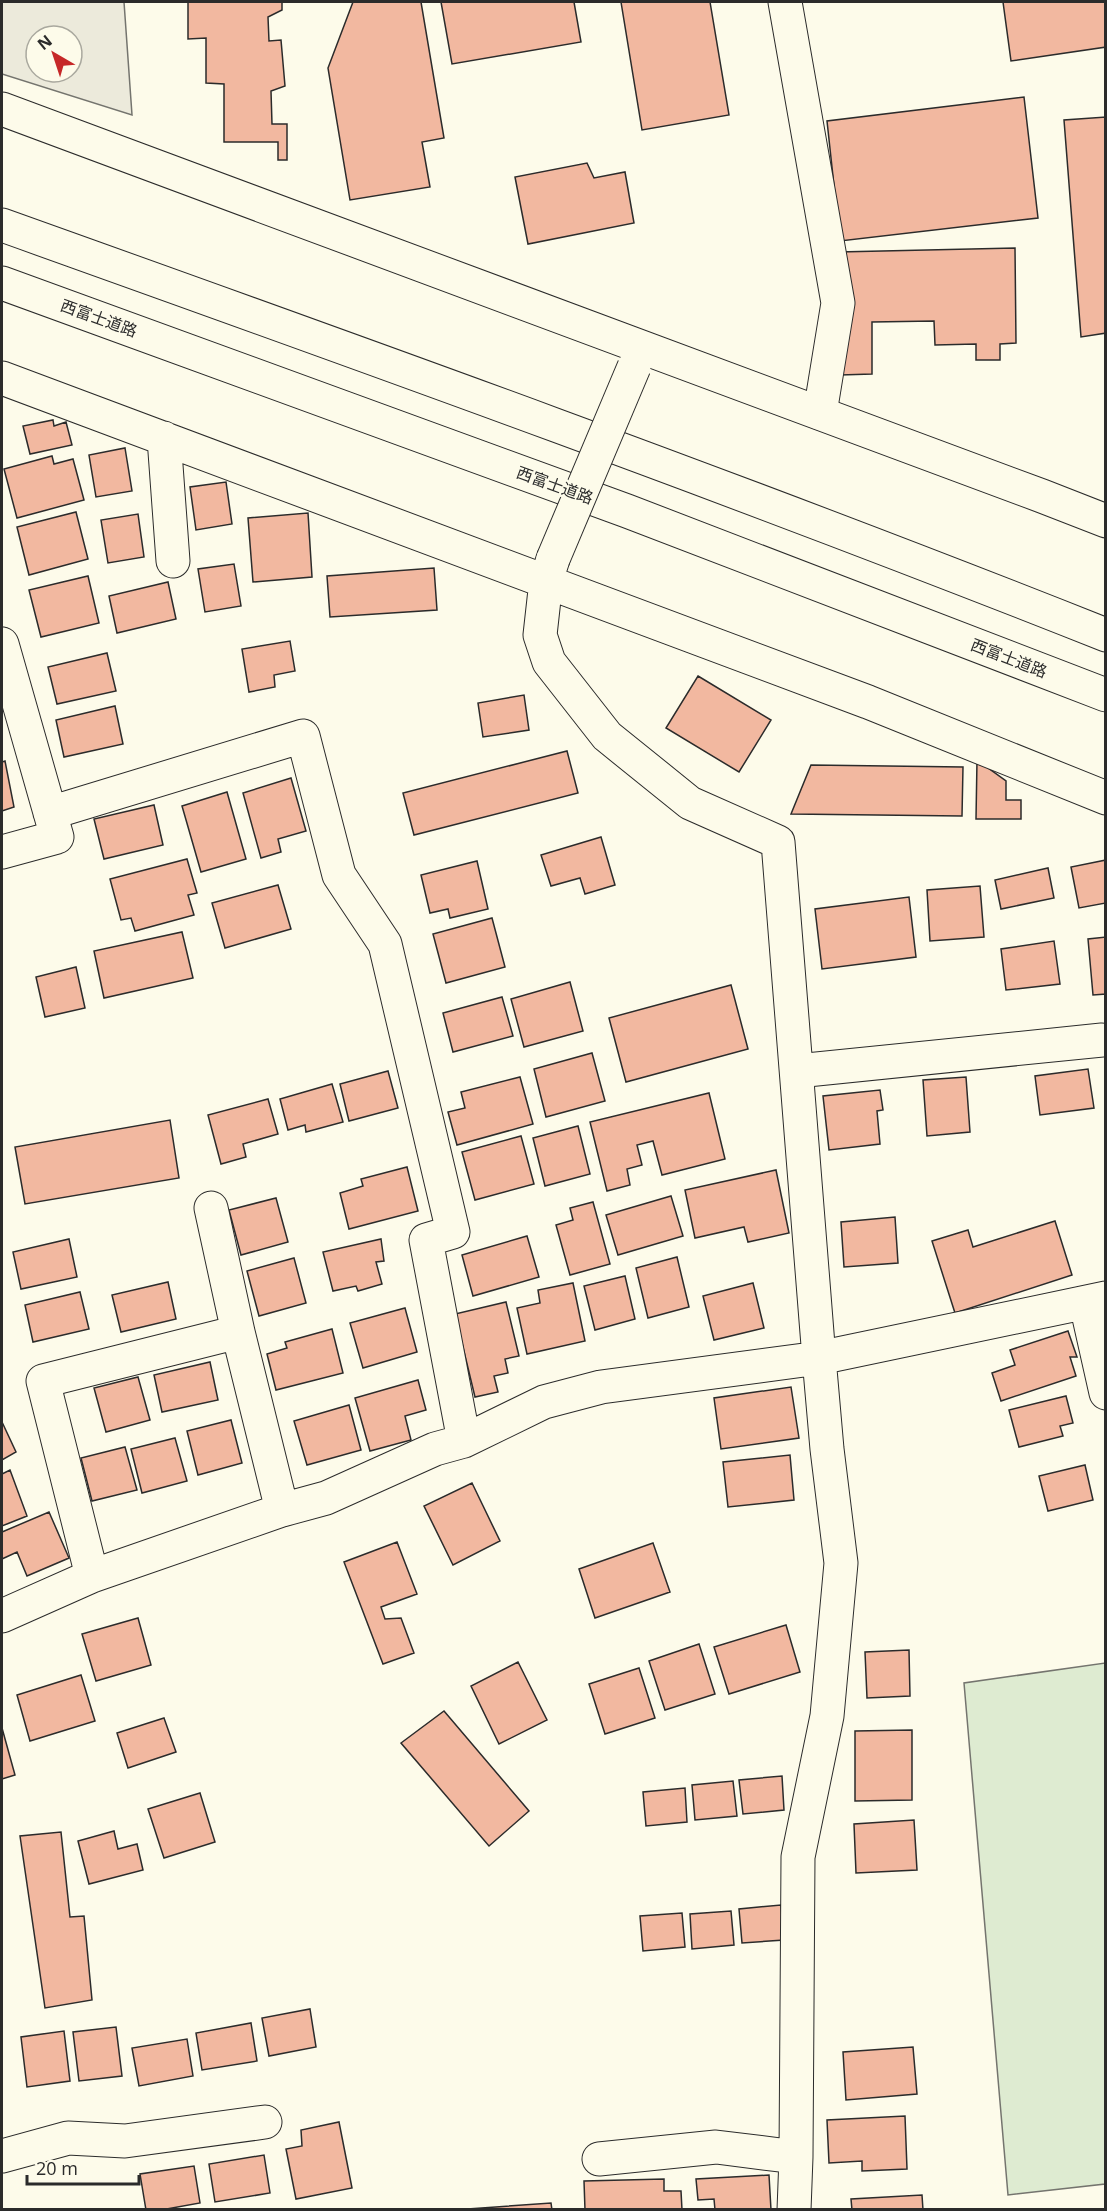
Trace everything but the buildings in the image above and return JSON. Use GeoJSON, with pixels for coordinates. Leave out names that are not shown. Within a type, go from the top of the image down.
{"type":"FeatureCollection","features":[{"type":"Feature","properties":{"kind":"main road"},"geometry":{"type":"LineString","coordinates":[[785,2],[838,303],[820,413]]}},
{"type":"Feature","properties":{"kind":"main road"},"geometry":{"type":"LineString","coordinates":[[2,109],[639,357],[820,413],[1106,521]]}},
{"type":"Feature","properties":{"kind":"main road"},"geometry":{"type":"LineString","coordinates":[[2,225],[480,396],[974,583],[1106,636]]}},
{"type":"Feature","properties":{"kind":"main road","name":"西富士道路"},"geometry":{"type":"LineString","coordinates":[[2,284],[627,511],[1106,695]]}},
{"type":"Feature","properties":{"kind":"main road"},"geometry":{"type":"LineString","coordinates":[[639,357],[550,570],[540,635],[549,662],[607,736],[690,803],[778,842],[819,1358],[841,1563],[827,1716],[798,1857],[794,2210]]}},
{"type":"Feature","properties":{"kind":"main road"},"geometry":{"type":"LineString","coordinates":[[2,378],[164,438],[550,570],[1106,798]]}},
{"type":"Feature","properties":{"kind":"main road"},"geometry":{"type":"LineString","coordinates":[[164,438],[173,561]]}},
{"type":"Feature","properties":{"kind":"main road"},"geometry":{"type":"LineString","coordinates":[[2,644],[57,837],[2,852]]}},
{"type":"Feature","properties":{"kind":"main road"},"geometry":{"type":"LineString","coordinates":[[50,813],[303,736],[339,875],[385,944],[453,1232],[426,1240],[464,1441]]}},
{"type":"Feature","properties":{"kind":"main road"},"geometry":{"type":"LineString","coordinates":[[797,1071],[1102,1040]]}},
{"type":"Feature","properties":{"kind":"main road"},"geometry":{"type":"LineString","coordinates":[[211,1208],[238,1332],[282,1510]]}},
{"type":"Feature","properties":{"kind":"main road"},"geometry":{"type":"LineString","coordinates":[[2,1616],[92,1576],[282,1510],[326,1498],[435,1449],[464,1441],[544,1402],[601,1387],[819,1358],[1096,1301],[1106,1393]]}},
{"type":"Feature","properties":{"kind":"main road"},"geometry":{"type":"LineString","coordinates":[[92,1576],[43,1381],[238,1332]]}},
{"type":"Feature","properties":{"kind":"main road"},"geometry":{"type":"LineString","coordinates":[[2,2156],[68,2138],[125,2141],[265,2122]]}},
{"type":"Feature","properties":{"kind":"main road"},"geometry":{"type":"LineString","coordinates":[[599,2159],[716,2147],[796,2157]]}},
{"type":"Feature","properties":{"kind":"green space"},"geometry":{"type":"Polygon","coordinates":[[[1105,1663],[1105,2184],[1008,2195],[964,1683],[1105,1663]]]}},
{"type":"Feature","properties":{"kind":"shaded area"},"geometry":{"type":"Polygon","coordinates":[[[2,2],[124,2],[132,115],[34,84],[84,84],[84,24],[24,24],[24,81],[2,74],[2,2]]]}}]}
